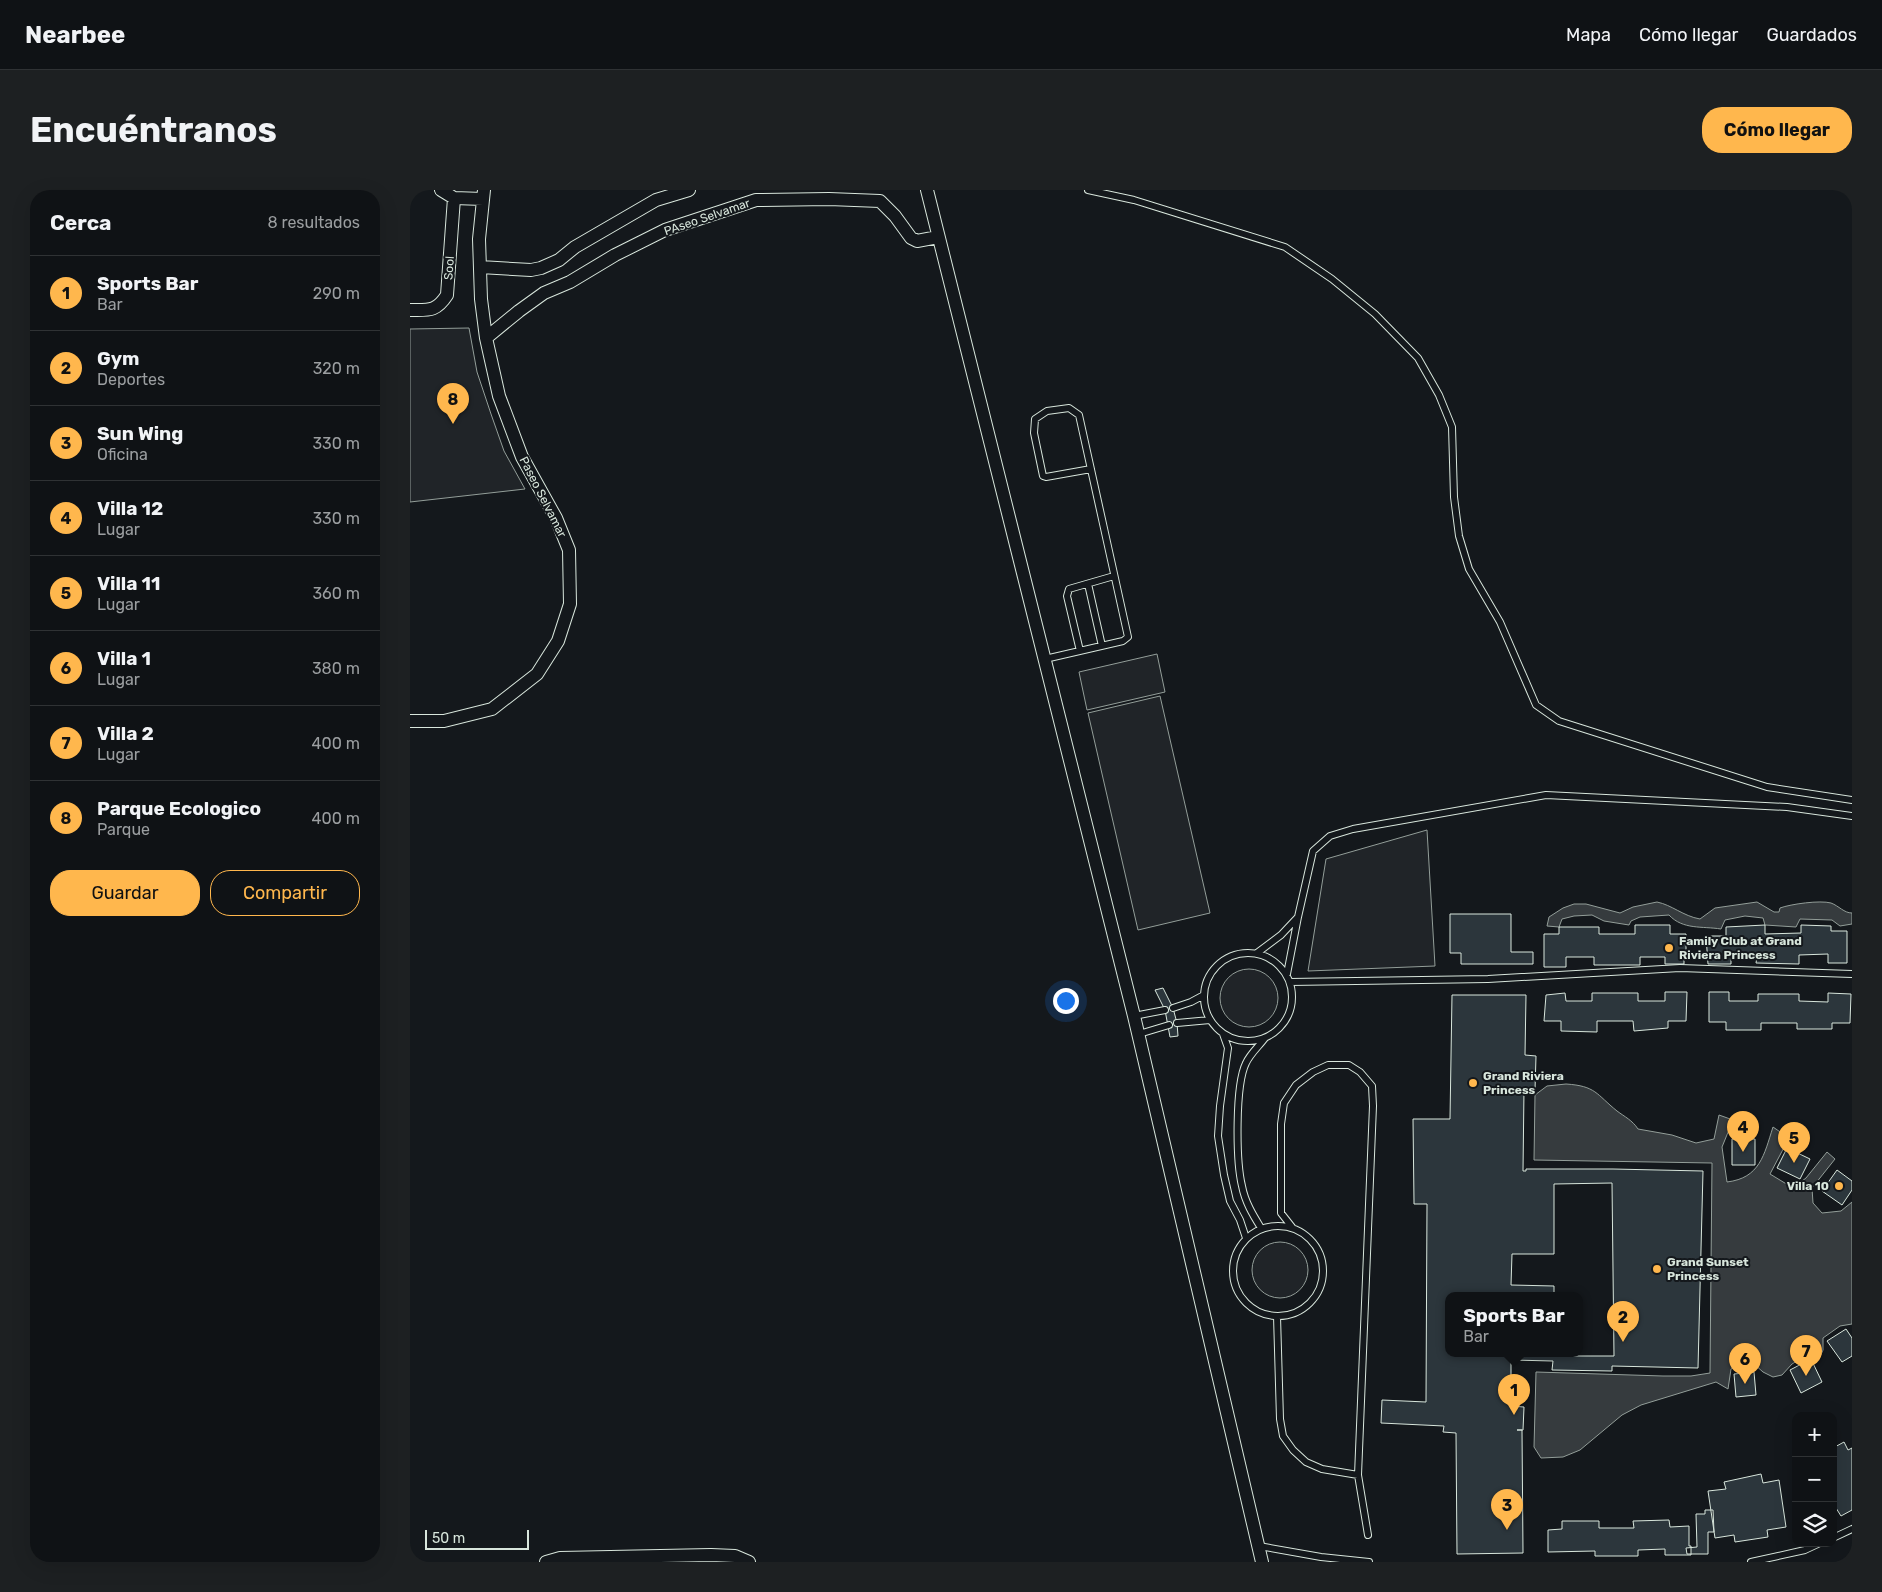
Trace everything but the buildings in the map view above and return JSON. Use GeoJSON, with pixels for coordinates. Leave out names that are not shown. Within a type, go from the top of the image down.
{"type":"FeatureCollection","features":[{"type":"Feature","properties":{"kind":"street"},"geometry":{"type":"LineString","coordinates":[[442,190],[454,198],[483,194]]}},
{"type":"Feature","properties":{"kind":"street"},"geometry":{"type":"LineString","coordinates":[[480,267],[532,270],[541,268],[559,260],[575,247],[656,200],[688,190]]}},
{"type":"Feature","properties":{"kind":"street"},"geometry":{"type":"LineString","coordinates":[[927,190],[1139,1034],[1262,1562]]}},
{"type":"Feature","properties":{"kind":"street","name":"Paseo Selvamar"},"geometry":{"type":"LineString","coordinates":[[410,721],[444,721],[492,709],[537,674],[558,641],[570,604],[569,550],[556,518],[522,457],[499,396],[486,338],[481,299],[479,239],[483,194]]}},
{"type":"Feature","properties":{"kind":"street","name":"Sool"},"geometry":{"type":"LineString","coordinates":[[410,310],[434,310],[447,295],[454,198]]}},
{"type":"Feature","properties":{"kind":"street","name":"PAseo Selvamar"},"geometry":{"type":"LineString","coordinates":[[486,338],[519,311],[544,294],[570,282],[615,255],[665,230],[756,200],[829,199],[880,201],[895,216],[911,238],[917,241],[938,237]]}},
{"type":"Feature","properties":{"kind":"street"},"geometry":{"type":"LineString","coordinates":[[546,1562],[560,1558],[711,1555],[735,1556],[749,1562]]}},
{"type":"Feature","properties":{"kind":"lane"},"geometry":{"type":"LineString","coordinates":[[1088,190],[1134,200],[1285,247],[1332,280],[1375,314],[1418,358],[1439,395],[1452,427],[1454,497],[1459,536],[1470,570],[1500,622],[1536,706],[1559,721],[1767,787],[1852,800]]}},
{"type":"Feature","properties":{"kind":"lane"},"geometry":{"type":"LineString","coordinates":[[1045,659],[1123,641],[1128,637],[1114,576],[1091,469],[1079,415],[1069,408],[1047,410],[1035,419],[1034,432],[1044,476],[1091,469]]}},
{"type":"Feature","properties":{"kind":"lane"},"geometry":{"type":"LineString","coordinates":[[1080,651],[1067,596],[1069,589],[1114,576]]}},
{"type":"Feature","properties":{"kind":"lane"},"geometry":{"type":"LineString","coordinates":[[1088,584],[1102,646]]}},
{"type":"Feature","properties":{"kind":"lane"},"geometry":{"type":"LineString","coordinates":[[1287,974],[1313,851],[1330,836],[1353,829],[1546,794],[1787,807],[1852,816]]}},
{"type":"Feature","properties":{"kind":"lane"},"geometry":{"type":"LineString","coordinates":[[1257,953],[1281,935],[1298,917]]}},
{"type":"Feature","properties":{"kind":"lane"},"geometry":{"type":"LineString","coordinates":[[1257,953],[1275,961],[1287,974],[1292,990],[1291,1008],[1284,1023],[1272,1034],[1265,1038],[1249,1041],[1236,1040],[1223,1034],[1210,1020],[1203,1001],[1206,982],[1214,968],[1226,958],[1236,954],[1257,953]]}},
{"type":"Feature","properties":{"kind":"lane"},"geometry":{"type":"LineString","coordinates":[[1290,982],[1488,979],[1680,968],[1852,974]]}},
{"type":"Feature","properties":{"kind":"lane"},"geometry":{"type":"LineString","coordinates":[[1173,1008],[1204,995]]}},
{"type":"Feature","properties":{"kind":"lane"},"geometry":{"type":"LineString","coordinates":[[1134,1016],[1165,1010]]}},
{"type":"Feature","properties":{"kind":"lane"},"geometry":{"type":"LineString","coordinates":[[1177,1023],[1210,1020]]}},
{"type":"Feature","properties":{"kind":"lane"},"geometry":{"type":"LineString","coordinates":[[1139,1034],[1169,1024]]}},
{"type":"Feature","properties":{"kind":"lane"},"geometry":{"type":"LineString","coordinates":[[1223,1034],[1228,1048],[1218,1136],[1230,1201],[1240,1220],[1246,1238]]}},
{"type":"Feature","properties":{"kind":"lane"},"geometry":{"type":"LineString","coordinates":[[1260,1228],[1249,1208],[1242,1186],[1238,1159],[1239,1090],[1246,1062],[1265,1038]]}},
{"type":"Feature","properties":{"kind":"lane"},"geometry":{"type":"LineString","coordinates":[[1292,1227],[1281,1213],[1281,1124],[1284,1103],[1296,1085],[1313,1072],[1328,1066],[1349,1065],[1360,1072],[1372,1086],[1373,1106],[1358,1475],[1368,1535]]}},
{"type":"Feature","properties":{"kind":"lane"},"geometry":{"type":"LineString","coordinates":[[1276,1225],[1292,1227],[1308,1236],[1318,1248],[1323,1263],[1321,1287],[1312,1301],[1300,1311],[1288,1315],[1272,1316],[1257,1311],[1244,1302],[1234,1283],[1233,1267],[1237,1252],[1246,1238],[1260,1228],[1276,1225]]}},
{"type":"Feature","properties":{"kind":"lane"},"geometry":{"type":"LineString","coordinates":[[1277,1316],[1280,1419],[1283,1436],[1306,1462],[1322,1470],[1358,1475]]}},
{"type":"Feature","properties":{"kind":"lane"},"geometry":{"type":"LineString","coordinates":[[1837,1536],[1852,1530]]}},
{"type":"Feature","properties":{"kind":"lane"},"geometry":{"type":"LineString","coordinates":[[1259,1546],[1321,1557],[1369,1562]]}},
{"type":"Feature","properties":{"kind":"lane"},"geometry":{"type":"LineString","coordinates":[[1751,1562],[1811,1547]]}},
{"type":"Feature","properties":{"kind":"shaded area"},"geometry":{"type":"Polygon","coordinates":[[[469,328],[477,372],[491,414],[504,451],[525,489],[410,502],[410,329],[469,328]]]}},
{"type":"Feature","properties":{"kind":"shaded area"},"geometry":{"type":"Polygon","coordinates":[[[1157,654],[1165,692],[1087,710],[1079,672],[1157,654]]]}},
{"type":"Feature","properties":{"kind":"shaded area"},"geometry":{"type":"Polygon","coordinates":[[[1160,696],[1210,913],[1138,930],[1088,713],[1160,696]]]}},
{"type":"Feature","properties":{"kind":"shaded area"},"geometry":{"type":"Polygon","coordinates":[[[1427,830],[1435,966],[1308,971],[1326,859],[1427,830]]]}},
{"type":"Feature","properties":{"kind":"shaded area"},"geometry":{"type":"Polygon","coordinates":[[[1657,902],[1688,916],[1700,919],[1715,908],[1757,902],[1774,912],[1779,912],[1780,908],[1791,905],[1826,902],[1852,913],[1852,924],[1840,926],[1832,920],[1800,919],[1796,927],[1765,925],[1763,918],[1745,916],[1725,920],[1721,929],[1687,925],[1674,920],[1669,915],[1640,917],[1631,921],[1629,925],[1604,921],[1592,915],[1562,919],[1559,927],[1547,926],[1549,917],[1563,908],[1574,904],[1586,904],[1620,913],[1633,907],[1657,902]]]}},
{"type":"Feature","properties":{"kind":"shaded area"},"geometry":{"type":"Polygon","coordinates":[[[1243,969],[1255,969],[1270,977],[1278,992],[1278,1004],[1270,1019],[1255,1027],[1243,1027],[1228,1019],[1220,1004],[1220,992],[1228,977],[1243,969]]]}},
{"type":"Feature","properties":{"kind":"shaded area"},"geometry":{"type":"Polygon","coordinates":[[[1566,1084],[1584,1087],[1595,1092],[1638,1129],[1672,1135],[1696,1143],[1714,1139],[1719,1115],[1733,1120],[1722,1147],[1727,1182],[1747,1176],[1754,1170],[1767,1147],[1773,1127],[1789,1138],[1770,1174],[1793,1188],[1806,1178],[1827,1152],[1835,1159],[1812,1188],[1813,1203],[1822,1213],[1841,1211],[1852,1202],[1852,1324],[1840,1326],[1823,1338],[1823,1350],[1820,1357],[1807,1355],[1792,1364],[1782,1375],[1773,1377],[1763,1372],[1753,1363],[1741,1364],[1731,1369],[1728,1389],[1716,1382],[1641,1405],[1622,1415],[1580,1450],[1563,1457],[1541,1458],[1534,1447],[1536,1372],[1663,1376],[1691,1376],[1710,1373],[1712,1163],[1534,1160],[1535,1095],[1547,1086],[1566,1084]]]}},
{"type":"Feature","properties":{"kind":"shaded area"},"geometry":{"type":"Polygon","coordinates":[[[1274,1242],[1286,1242],[1296,1246],[1304,1254],[1308,1270],[1304,1286],[1296,1294],[1286,1298],[1274,1298],[1264,1294],[1256,1286],[1252,1276],[1252,1264],[1256,1254],[1264,1246],[1274,1242]]]}},
{"type":"Feature","properties":{"kind":"place","name":"Parque Ecologico"},"geometry":{"type":"Point","coordinates":[453,424]}},
{"type":"Feature","properties":{"kind":"place","name":"Family Club at Grand Riviera Princess"},"geometry":{"type":"Point","coordinates":[1669,948]}},
{"type":"Feature","properties":{"kind":"place","name":"Grand Riviera Princess"},"geometry":{"type":"Point","coordinates":[1473,1083]}},
{"type":"Feature","properties":{"kind":"place","name":"Villa 12"},"geometry":{"type":"Point","coordinates":[1743,1152]}},
{"type":"Feature","properties":{"kind":"place","name":"Villa 11"},"geometry":{"type":"Point","coordinates":[1794,1163]}},
{"type":"Feature","properties":{"kind":"place","name":"Villa 10"},"geometry":{"type":"Point","coordinates":[1839,1186]}},
{"type":"Feature","properties":{"kind":"place","name":"Grand Sunset Princess"},"geometry":{"type":"Point","coordinates":[1657,1269]}},
{"type":"Feature","properties":{"kind":"place","name":"Gym"},"geometry":{"type":"Point","coordinates":[1623,1342]}},
{"type":"Feature","properties":{"kind":"place","name":"Villa 2"},"geometry":{"type":"Point","coordinates":[1806,1376]}},
{"type":"Feature","properties":{"kind":"place","name":"Villa 1"},"geometry":{"type":"Point","coordinates":[1745,1384]}},
{"type":"Feature","properties":{"kind":"place","name":"Sports Bar"},"geometry":{"type":"Point","coordinates":[1514,1415]}},
{"type":"Feature","properties":{"kind":"place","name":"Sun Wing"},"geometry":{"type":"Point","coordinates":[1507,1530]}}]}
